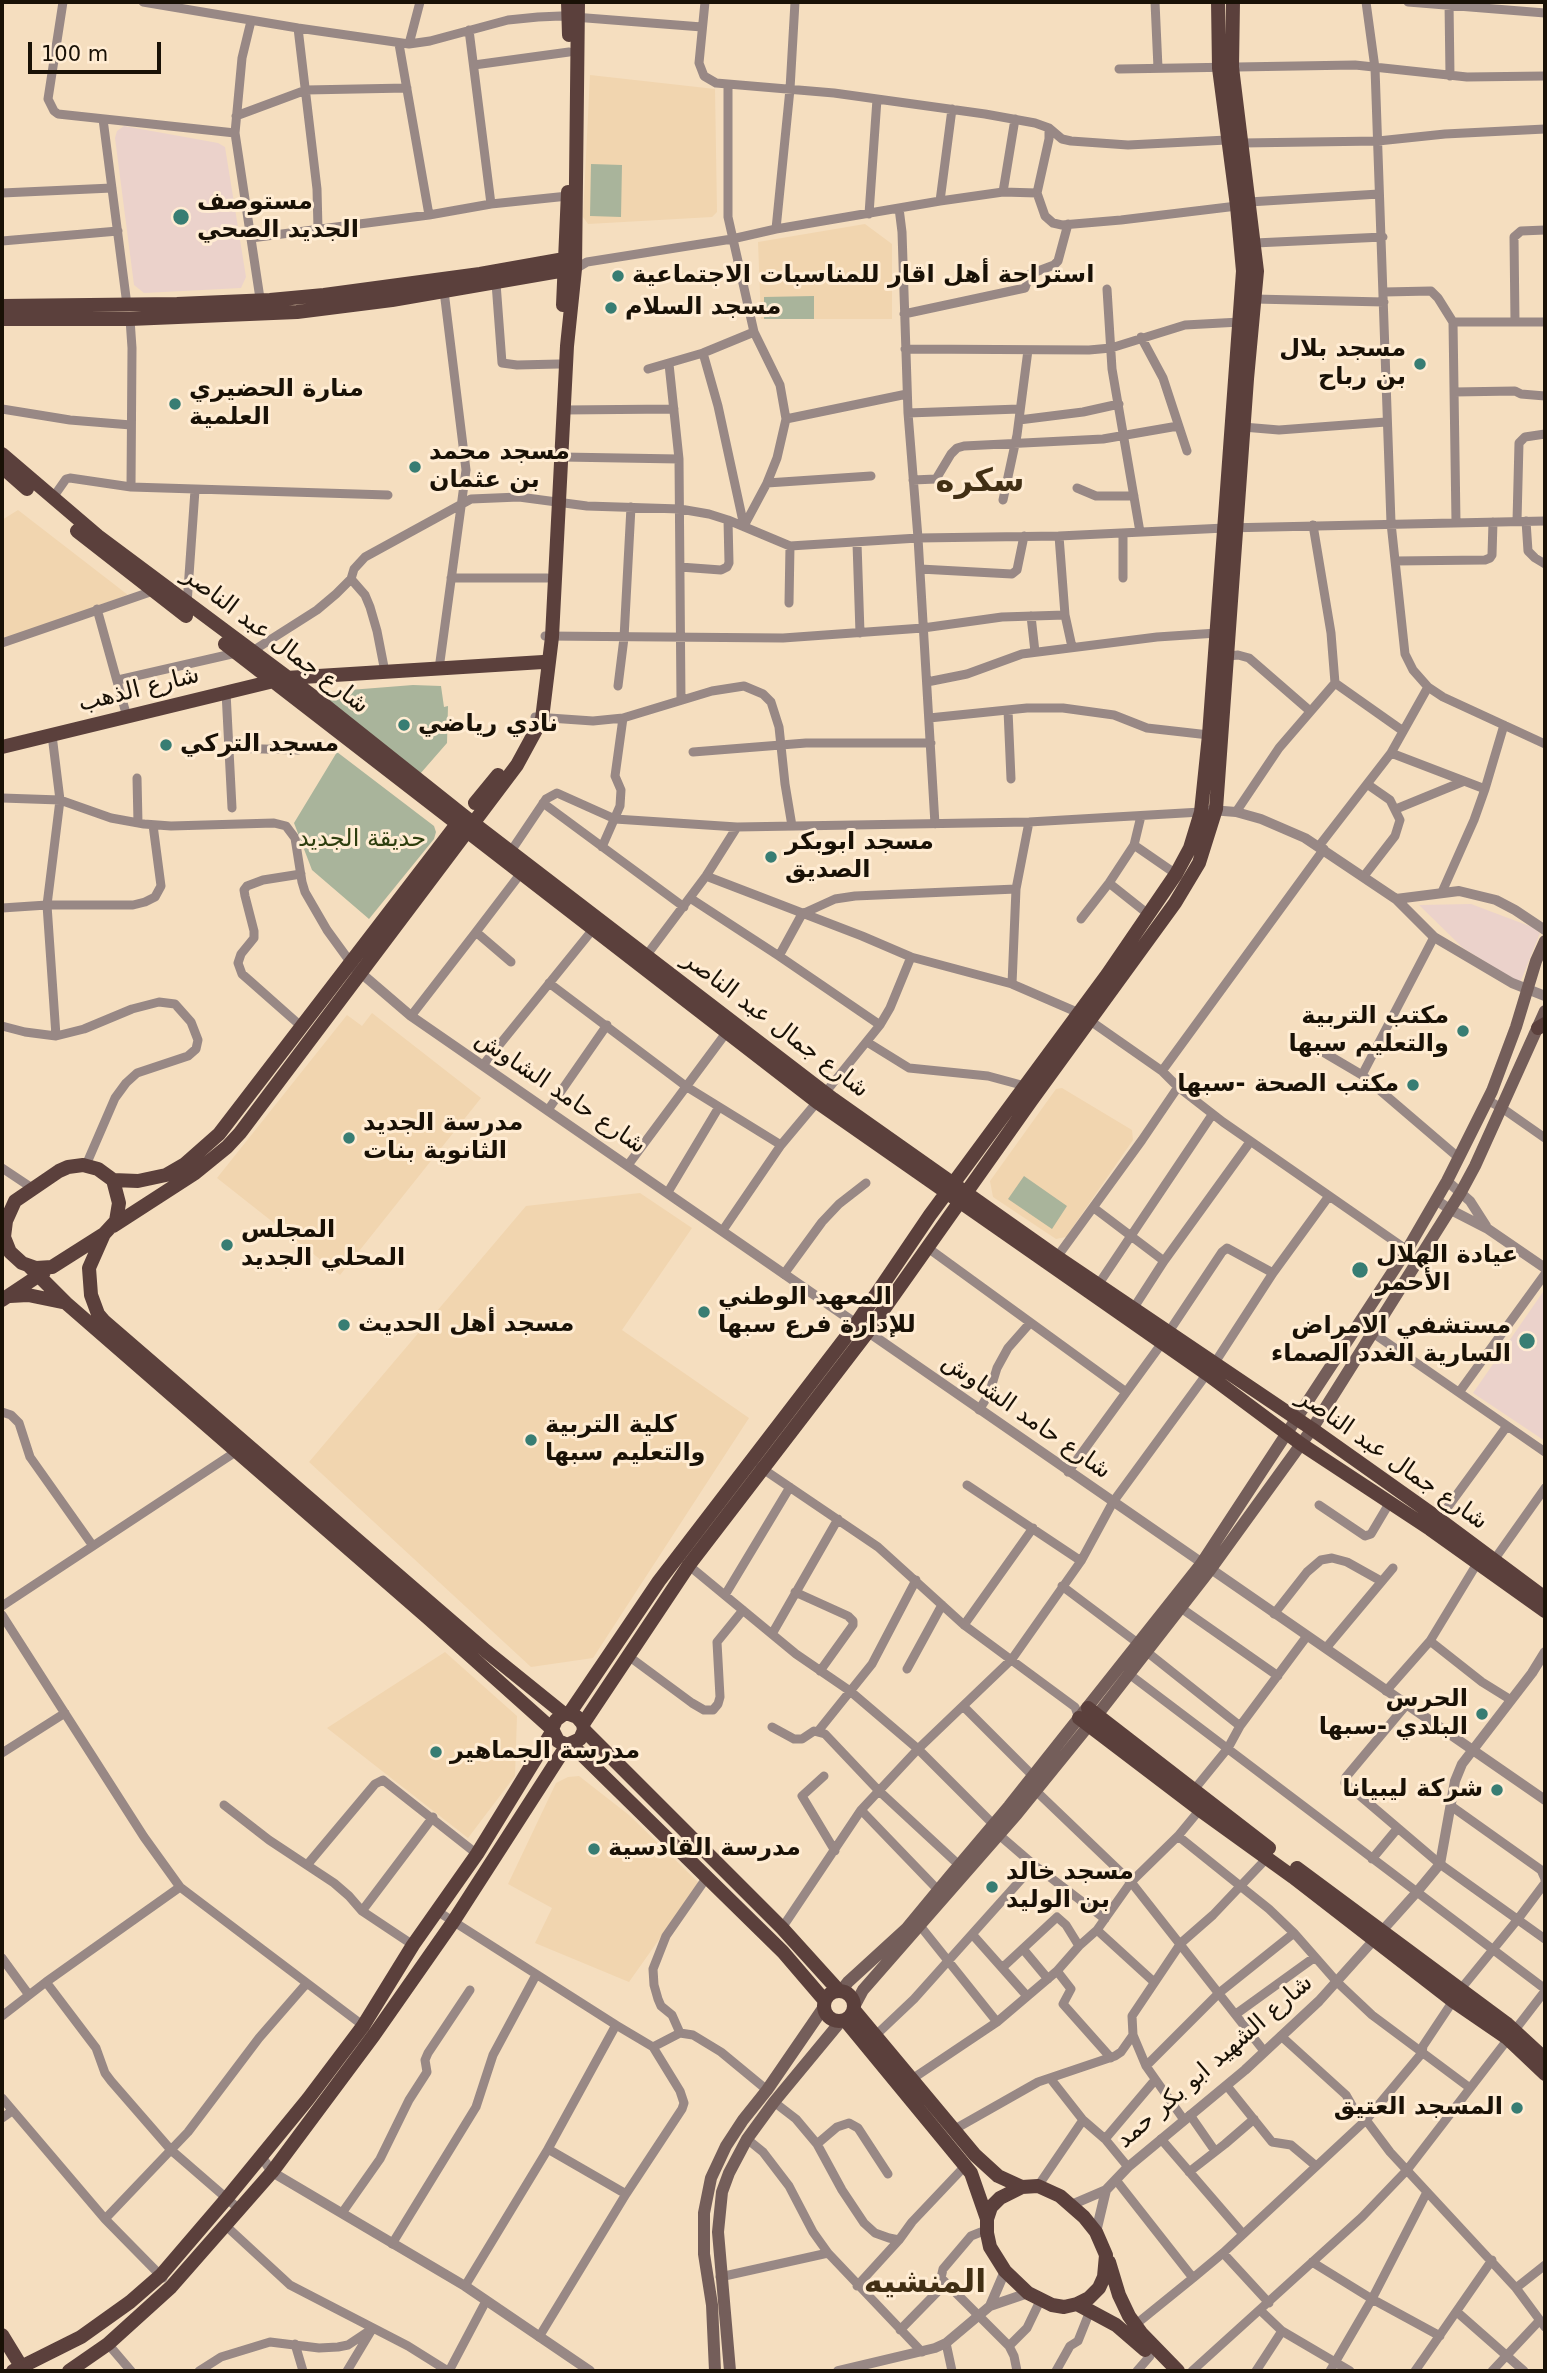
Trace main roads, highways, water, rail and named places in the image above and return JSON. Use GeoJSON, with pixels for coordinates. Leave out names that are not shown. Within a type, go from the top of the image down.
{"type":"FeatureCollection","features":[{"type":"Feature","properties":{"kind":"main road"},"geometry":{"type":"LineString","coordinates":[[465,824],[475,803],[511,760],[538,718],[543,662],[549,637],[547,578],[562,457],[577,196],[573,17],[568,2]]}},
{"type":"Feature","properties":{"kind":"main road"},"geometry":{"type":"LineString","coordinates":[[5,1298],[33,1272],[52,1267],[183,1182],[227,1147],[356,968],[465,824],[524,754],[538,718],[549,637],[559,364],[573,264],[568,196],[569,52],[573,17],[578,2]]}},
{"type":"Feature","properties":{"kind":"main road"},"geometry":{"type":"LineString","coordinates":[[862,1329],[950,1188],[1025,1086],[1085,1017],[1188,883],[1199,863],[1216,809],[1228,656],[1230,528],[1243,271],[1242,142],[1226,68],[1218,2]]}},
{"type":"Feature","properties":{"kind":"main road"},"geometry":{"type":"LineString","coordinates":[[2,2335],[19,2369],[81,2337],[130,2302],[161,2275],[369,2030],[413,1945],[477,1854],[552,1731],[556,1720],[567,1714],[756,1464],[928,1248],[1085,1017],[1190,848],[1201,812],[1217,633],[1243,427],[1257,271],[1255,243],[1227,141],[1226,68],[1233,2]]}},
{"type":"Feature","properties":{"kind":"main road"},"geometry":{"type":"LineString","coordinates":[[2,319],[261,307],[325,309],[496,282],[573,264]]}},
{"type":"Feature","properties":{"kind":"main road"},"geometry":{"type":"LineString","coordinates":[[261,307],[324,295],[573,264]]}},
{"type":"Feature","properties":{"kind":"main road"},"geometry":{"type":"LineString","coordinates":[[2,306],[129,312]]}},
{"type":"Feature","properties":{"kind":"main road","name":"شارع جمال عبد الناصر"},"geometry":{"type":"LineString","coordinates":[[2,454],[52,499],[187,604],[243,652]]}},
{"type":"Feature","properties":{"kind":"main road","name":"شارع جمال عبد الناصر"},"geometry":{"type":"LineString","coordinates":[[2,467],[153,591],[243,652],[465,824],[511,851],[726,1033],[1210,1369],[1312,1429],[1545,1598]]}},
{"type":"Feature","properties":{"kind":"main road","name":"شارع الذهب"},"geometry":{"type":"LineString","coordinates":[[2,747],[280,680],[543,662]]}},
{"type":"Feature","properties":{"kind":"main road"},"geometry":{"type":"LineString","coordinates":[[322,703],[321,688],[330,676]]}},
{"type":"Feature","properties":{"kind":"main road","name":"شارع جمال عبد الناصر"},"geometry":{"type":"LineString","coordinates":[[280,680],[322,703],[521,873],[594,928],[643,960],[821,1097]]}},
{"type":"Feature","properties":{"kind":"main road"},"geometry":{"type":"LineString","coordinates":[[715,2371],[712,2305],[704,2255],[704,2213],[710,2178],[726,2146],[833,1993],[840,1991],[906,1928],[959,1865],[1036,1791],[1086,1715],[1129,1674],[1143,1648],[1181,1608],[1287,1434],[1437,1200],[1487,1100],[1516,1027],[1536,961],[1545,941]]}},
{"type":"Feature","properties":{"kind":"main road"},"geometry":{"type":"LineString","coordinates":[[356,968],[302,1027],[231,1121],[204,1150],[166,1175],[138,1181],[113,1180],[99,1169],[86,1165],[68,1167],[9,1202],[3,1243],[16,1259],[552,1731],[558,1741],[569,1745],[783,1952],[825,2004],[830,2018],[849,2014],[876,2035],[975,2155],[1002,2178],[1022,2187]]}},
{"type":"Feature","properties":{"kind":"main road"},"geometry":{"type":"LineString","coordinates":[[730,2371],[718,2232],[722,2192],[747,2139],[774,2102],[849,2014],[863,1990],[920,1927],[996,1829],[1033,1776],[1143,1648],[1312,1429],[1451,1210],[1542,1026],[1545,1012]]}},
{"type":"Feature","properties":{"kind":"main road"},"geometry":{"type":"LineString","coordinates":[[113,1180],[119,1203],[118,1212],[91,1262],[89,1277],[94,1304],[104,1321],[486,1651],[567,1714],[577,1717],[583,1727],[782,1928],[840,1991],[852,1999],[849,2014],[974,2177],[990,2247],[1005,2271],[1034,2297],[1052,2305],[1084,2308],[1127,2333],[1164,2371]]}},
{"type":"Feature","properties":{"kind":"main road","name":"شارع جمال عبد الناصر"},"geometry":{"type":"LineString","coordinates":[[963,1197],[1133,1309],[1165,1338]]}},
{"type":"Feature","properties":{"kind":"main road"},"geometry":{"type":"LineString","coordinates":[[5,1298],[28,1294],[66,1303]]}},
{"type":"Feature","properties":{"kind":"main road","name":"شارع جمال عبد الناصر"},"geometry":{"type":"LineString","coordinates":[[1210,1369],[1287,1434],[1478,1562],[1545,1611]]}},
{"type":"Feature","properties":{"kind":"main road"},"geometry":{"type":"LineString","coordinates":[[69,2371],[108,2344],[171,2287],[272,2172],[369,2030],[453,1922],[569,1745],[580,1739],[583,1727],[683,1561]]}},
{"type":"Feature","properties":{"kind":"main road"},"geometry":{"type":"LineString","coordinates":[[1086,1715],[1193,1791],[1203,1806],[1545,2059]]}},
{"type":"Feature","properties":{"kind":"main road"},"geometry":{"type":"LineString","coordinates":[[1086,1715],[1268,1858],[1379,1935]]}},
{"type":"Feature","properties":{"kind":"main road"},"geometry":{"type":"LineString","coordinates":[[1511,2034],[1545,2074]]}},
{"type":"Feature","properties":{"kind":"main road"},"geometry":{"type":"LineString","coordinates":[[987,2226],[991,2207],[1000,2198],[1022,2187],[1038,2186],[1060,2196],[1096,2232],[1107,2255],[1119,2295],[1135,2325],[1178,2371]]}},
{"type":"Feature","properties":{"kind":"main road"},"geometry":{"type":"LineString","coordinates":[[1084,2308],[1104,2277],[1107,2255]]}},
{"type":"Feature","properties":{"kind":"place","name":"مستوصف الجديد الصحي"},"geometry":{"type":"Point","coordinates":[181,217]}},
{"type":"Feature","properties":{"kind":"place","name":"استراحة أهل اقار للمناسبات الاجتماعية"},"geometry":{"type":"Point","coordinates":[618,276]}},
{"type":"Feature","properties":{"kind":"place","name":"مسجد السلام"},"geometry":{"type":"Point","coordinates":[611,308]}},
{"type":"Feature","properties":{"kind":"place","name":"مسجد بلال بن رباح"},"geometry":{"type":"Point","coordinates":[1420,364]}},
{"type":"Feature","properties":{"kind":"place","name":"منارة الحضيري العلمية"},"geometry":{"type":"Point","coordinates":[175,404]}},
{"type":"Feature","properties":{"kind":"place","name":"مسجد محمد بن عثمان"},"geometry":{"type":"Point","coordinates":[415,467]}},
{"type":"Feature","properties":{"kind":"place","name":"نادي رياضي"},"geometry":{"type":"Point","coordinates":[404,725]}},
{"type":"Feature","properties":{"kind":"place","name":"مسجد التركي"},"geometry":{"type":"Point","coordinates":[166,745]}},
{"type":"Feature","properties":{"kind":"place","name":"مسجد ابوبكر الصديق"},"geometry":{"type":"Point","coordinates":[771,857]}},
{"type":"Feature","properties":{"kind":"place","name":"مكتب التربية والتعليم سبها"},"geometry":{"type":"Point","coordinates":[1463,1031]}},
{"type":"Feature","properties":{"kind":"place","name":"مكتب الصحة -سبها"},"geometry":{"type":"Point","coordinates":[1413,1085]}},
{"type":"Feature","properties":{"kind":"place","name":"مدرسة الجديد الثانوية بنات"},"geometry":{"type":"Point","coordinates":[349,1138]}},
{"type":"Feature","properties":{"kind":"place","name":"المجلس المحلي الجديد"},"geometry":{"type":"Point","coordinates":[227,1245]}},
{"type":"Feature","properties":{"kind":"place","name":"عيادة الهلال الأحمر"},"geometry":{"type":"Point","coordinates":[1360,1270]}},
{"type":"Feature","properties":{"kind":"place","name":"المعهد الوطني للإدارة فرع سبها"},"geometry":{"type":"Point","coordinates":[704,1312]}},
{"type":"Feature","properties":{"kind":"place","name":"مسجد أهل الحديث"},"geometry":{"type":"Point","coordinates":[344,1325]}},
{"type":"Feature","properties":{"kind":"place","name":"مستشفي الامراض السارية الغدد الصماء"},"geometry":{"type":"Point","coordinates":[1527,1341]}},
{"type":"Feature","properties":{"kind":"place","name":"كلية التربية والتعليم سبها"},"geometry":{"type":"Point","coordinates":[531,1440]}},
{"type":"Feature","properties":{"kind":"place","name":"الحرس البلدي -سبها"},"geometry":{"type":"Point","coordinates":[1482,1714]}},
{"type":"Feature","properties":{"kind":"place","name":"مدرسة الجماهير"},"geometry":{"type":"Point","coordinates":[436,1752]}},
{"type":"Feature","properties":{"kind":"place","name":"شركة ليبيانا"},"geometry":{"type":"Point","coordinates":[1497,1790]}},
{"type":"Feature","properties":{"kind":"place","name":"مدرسة القادسية"},"geometry":{"type":"Point","coordinates":[594,1849]}},
{"type":"Feature","properties":{"kind":"place","name":"مسجد خالد بن الوليد"},"geometry":{"type":"Point","coordinates":[992,1887]}},
{"type":"Feature","properties":{"kind":"place","name":"المسجد العتيق"},"geometry":{"type":"Point","coordinates":[1517,2108]}},
{"type":"Feature","properties":{"kind":"district","name":"سكره"},"geometry":{"type":"Point","coordinates":[980,483]}},
{"type":"Feature","properties":{"kind":"district","name":"المنشيه"},"geometry":{"type":"Point","coordinates":[925,2284]}},
{"type":"Feature","properties":{"kind":"park label","name":"حديقة الجديد"},"geometry":{"type":"Point","coordinates":[362,840]}}]}
